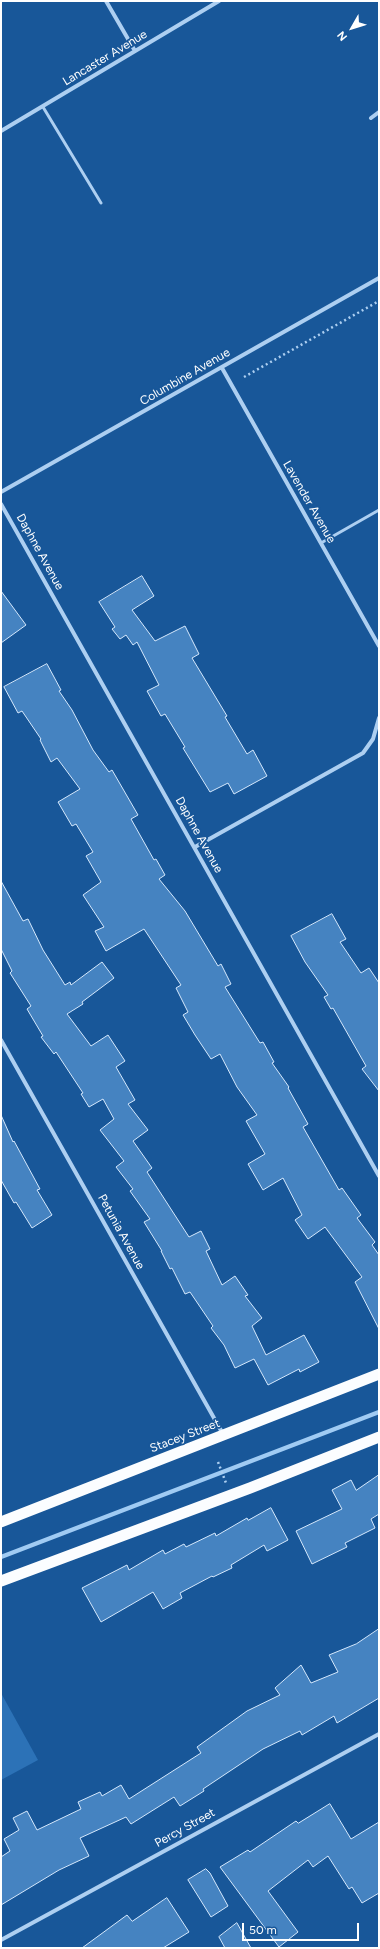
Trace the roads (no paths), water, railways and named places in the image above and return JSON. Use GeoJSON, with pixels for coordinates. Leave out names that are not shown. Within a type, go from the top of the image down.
{"type":"FeatureCollection","features":[{"type":"Feature","properties":{"kind":"highway","name":"Stacey Street"},"geometry":{"type":"LineString","coordinates":[[1,1522],[379,1374]]}},
{"type":"Feature","properties":{"kind":"highway"},"geometry":{"type":"LineString","coordinates":[[1,1581],[250,1488],[379,1437]]}},
{"type":"Feature","properties":{"kind":"street"},"geometry":{"type":"LineString","coordinates":[[106,1],[135,51]]}},
{"type":"Feature","properties":{"kind":"street","name":"Lancaster Avenue"},"geometry":{"type":"LineString","coordinates":[[1,131],[219,1]]}},
{"type":"Feature","properties":{"kind":"street"},"geometry":{"type":"LineString","coordinates":[[370,118],[379,112]]}},
{"type":"Feature","properties":{"kind":"street","name":"Columbine Avenue"},"geometry":{"type":"LineString","coordinates":[[1,492],[379,278]]}},
{"type":"Feature","properties":{"kind":"street","name":"Lavender Avenue"},"geometry":{"type":"LineString","coordinates":[[222,368],[379,646]]}},
{"type":"Feature","properties":{"kind":"street","name":"Daphne Avenue"},"geometry":{"type":"LineString","coordinates":[[1,504],[379,1176]]}},
{"type":"Feature","properties":{"kind":"street"},"geometry":{"type":"LineString","coordinates":[[195,847],[359,755],[369,746],[373,739],[379,718]]}},
{"type":"Feature","properties":{"kind":"street","name":"Petunia Avenue"},"geometry":{"type":"LineString","coordinates":[[1,1040],[224,1434]]}},
{"type":"Feature","properties":{"kind":"street","name":"Percy Street"},"geometry":{"type":"LineString","coordinates":[[1,1940],[379,1734]]}},
{"type":"Feature","properties":{"kind":"lane"},"geometry":{"type":"LineString","coordinates":[[43,107],[101,203]]}},
{"type":"Feature","properties":{"kind":"lane"},"geometry":{"type":"LineString","coordinates":[[321,543],[379,510]]}},
{"type":"Feature","properties":{"kind":"waterway"},"geometry":{"type":"LineString","coordinates":[[1,1557],[379,1412]]}}]}
